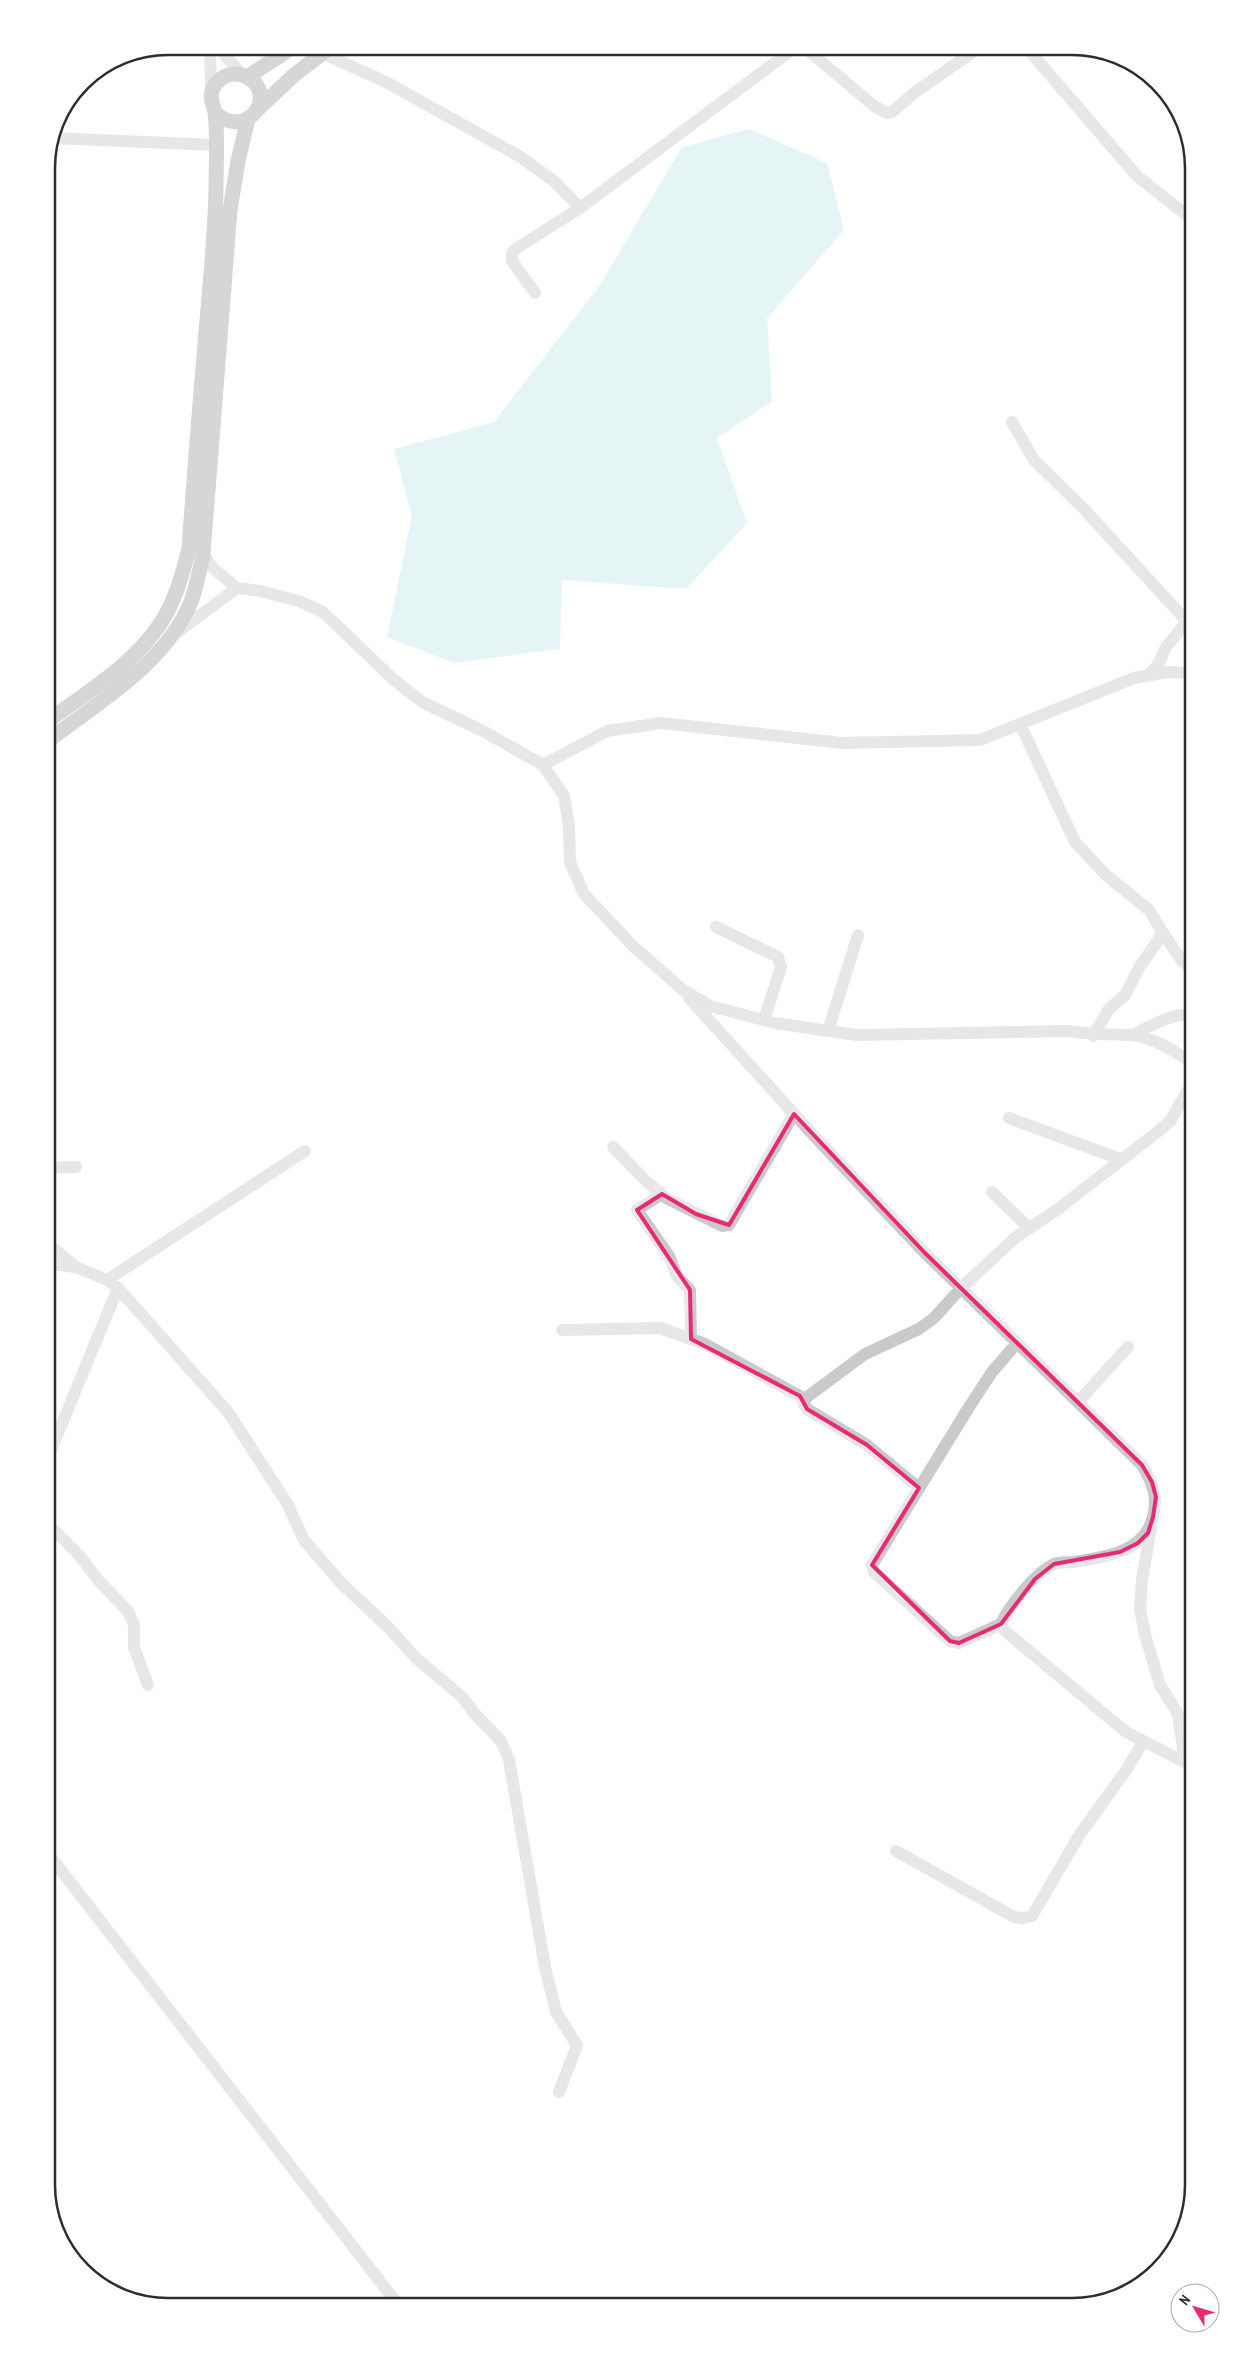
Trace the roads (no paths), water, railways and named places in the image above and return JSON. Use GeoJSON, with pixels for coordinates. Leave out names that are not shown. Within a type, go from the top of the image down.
{"type":"FeatureCollection","features":[{"type":"Feature","properties":{"kind":"main road"},"geometry":{"type":"LineString","coordinates":[[244,75],[278,55]]}},
{"type":"Feature","properties":{"kind":"main road"},"geometry":{"type":"LineString","coordinates":[[55,719],[77,710],[145,666],[170,637],[192,600],[203,554],[230,210],[238,161],[252,116],[260,103],[255,83],[244,75],[231,74],[222,78],[215,84],[211,93],[211,103],[221,119],[239,123],[252,116],[294,75],[320,55]]}},
{"type":"Feature","properties":{"kind":"main road"},"geometry":{"type":"LineString","coordinates":[[55,733],[152,636],[175,597],[183,574],[188,548],[216,207],[215,112]]}},
{"type":"Feature","properties":{"kind":"street"},"geometry":{"type":"LineString","coordinates":[[210,55],[211,93]]}},
{"type":"Feature","properties":{"kind":"street"},"geometry":{"type":"LineString","coordinates":[[226,55],[244,75]]}},
{"type":"Feature","properties":{"kind":"street"},"geometry":{"type":"LineString","coordinates":[[336,55],[519,156],[554,181],[580,208]]}},
{"type":"Feature","properties":{"kind":"street"},"geometry":{"type":"LineString","coordinates":[[535,294],[512,261],[512,253],[580,208],[785,55]]}},
{"type":"Feature","properties":{"kind":"street"},"geometry":{"type":"LineString","coordinates":[[814,55],[874,106],[887,113],[892,112],[914,93],[967,55]]}},
{"type":"Feature","properties":{"kind":"street"},"geometry":{"type":"LineString","coordinates":[[1034,55],[1137,176],[1185,214]]}},
{"type":"Feature","properties":{"kind":"street"},"geometry":{"type":"LineString","coordinates":[[59,138],[216,145]]}},
{"type":"Feature","properties":{"kind":"street"},"geometry":{"type":"LineString","coordinates":[[1012,422],[1039,465],[1185,615]]}},
{"type":"Feature","properties":{"kind":"street"},"geometry":{"type":"LineString","coordinates":[[203,554],[213,568],[238,588],[260,590],[299,601],[323,612],[394,680],[422,702],[483,731],[544,765],[564,796],[569,825],[570,862],[584,894],[633,946],[683,990],[794,1114],[961,1288],[1142,1466],[1152,1482],[1156,1497],[1142,1579],[1140,1609],[1144,1635],[1160,1684],[1178,1714],[1185,1746]]}},
{"type":"Feature","properties":{"kind":"street"},"geometry":{"type":"LineString","coordinates":[[170,637],[238,588]]}},
{"type":"Feature","properties":{"kind":"street"},"geometry":{"type":"LineString","coordinates":[[1147,676],[1158,665],[1166,647],[1185,627]]}},
{"type":"Feature","properties":{"kind":"street"},"geometry":{"type":"LineString","coordinates":[[544,765],[607,732],[660,723],[842,744],[980,740],[1134,678],[1168,672],[1185,673]]}},
{"type":"Feature","properties":{"kind":"street"},"geometry":{"type":"LineString","coordinates":[[1020,724],[1075,842],[1106,875],[1149,910],[1185,964]]}},
{"type":"Feature","properties":{"kind":"street"},"geometry":{"type":"LineString","coordinates":[[716,927],[778,957],[781,967],[764,1020]]}},
{"type":"Feature","properties":{"kind":"street"},"geometry":{"type":"LineString","coordinates":[[1093,1036],[1109,1009],[1125,995],[1139,968],[1163,933]]}},
{"type":"Feature","properties":{"kind":"street"},"geometry":{"type":"LineString","coordinates":[[828,1031],[858,935]]}},
{"type":"Feature","properties":{"kind":"street"},"geometry":{"type":"LineString","coordinates":[[683,990],[710,1006],[764,1020],[856,1035],[1069,1031],[1093,1036],[1133,1035],[1170,1048],[1185,1058]]}},
{"type":"Feature","properties":{"kind":"street"},"geometry":{"type":"LineString","coordinates":[[1133,1035],[1156,1023],[1185,1014]]}},
{"type":"Feature","properties":{"kind":"street"},"geometry":{"type":"LineString","coordinates":[[919,1488],[868,1445],[807,1409],[803,1402],[805,1399],[843,1368],[865,1354],[919,1329],[934,1318],[961,1288],[1029,1228],[1058,1209],[1171,1120],[1185,1095]]}},
{"type":"Feature","properties":{"kind":"street"},"geometry":{"type":"LineString","coordinates":[[613,1147],[662,1194],[696,1214],[722,1226],[729,1225],[794,1114]]}},
{"type":"Feature","properties":{"kind":"street"},"geometry":{"type":"LineString","coordinates":[[1009,1118],[1120,1159]]}},
{"type":"Feature","properties":{"kind":"street"},"geometry":{"type":"LineString","coordinates":[[107,1280],[305,1151]]}},
{"type":"Feature","properties":{"kind":"street"},"geometry":{"type":"LineString","coordinates":[[55,1168],[76,1167]]}},
{"type":"Feature","properties":{"kind":"street"},"geometry":{"type":"LineString","coordinates":[[992,1192],[1029,1228]]}},
{"type":"Feature","properties":{"kind":"street"},"geometry":{"type":"LineString","coordinates":[[662,1194],[637,1210],[670,1256],[677,1276],[690,1290],[691,1339]]}},
{"type":"Feature","properties":{"kind":"street"},"geometry":{"type":"LineString","coordinates":[[55,1250],[76,1267]]}},
{"type":"Feature","properties":{"kind":"street"},"geometry":{"type":"LineString","coordinates":[[55,1264],[76,1267],[107,1280],[118,1288],[228,1412],[288,1505],[304,1540],[341,1583],[416,1658],[462,1696],[475,1714],[501,1741],[509,1760],[544,1967],[556,2012],[577,2045],[559,2092]]}},
{"type":"Feature","properties":{"kind":"street"},"geometry":{"type":"LineString","coordinates":[[55,1440],[118,1288]]}},
{"type":"Feature","properties":{"kind":"street"},"geometry":{"type":"LineString","coordinates":[[562,1330],[660,1328],[705,1344],[805,1399]]}},
{"type":"Feature","properties":{"kind":"street"},"geometry":{"type":"LineString","coordinates":[[1017,1343],[992,1372],[919,1488],[872,1565],[874,1572],[950,1641],[959,1643],[1000,1624],[1035,1579],[1054,1564],[1120,1552],[1138,1543],[1148,1533],[1153,1517]]}},
{"type":"Feature","properties":{"kind":"street"},"geometry":{"type":"LineString","coordinates":[[1078,1402],[1128,1347]]}},
{"type":"Feature","properties":{"kind":"street"},"geometry":{"type":"LineString","coordinates":[[55,1531],[80,1556],[98,1580],[128,1611],[134,1625],[134,1648],[148,1684]]}},
{"type":"Feature","properties":{"kind":"street"},"geometry":{"type":"LineString","coordinates":[[1000,1624],[1005,1631],[1104,1715],[1143,1742],[1185,1763]]}},
{"type":"Feature","properties":{"kind":"street"},"geometry":{"type":"LineString","coordinates":[[896,1851],[1014,1916],[1023,1918],[1032,1916],[1080,1834],[1127,1769],[1143,1742]]}},
{"type":"Feature","properties":{"kind":"street"},"geometry":{"type":"LineString","coordinates":[[55,1863],[393,2298]]}},
{"type":"Feature","properties":{"kind":"water"},"geometry":{"type":"Polygon","coordinates":[[[749,129],[827,163],[844,230],[767,318],[772,401],[717,438],[747,523],[686,589],[562,580],[560,649],[454,663],[387,637],[412,516],[394,449],[494,422],[600,285],[682,147],[749,129]]]}}]}
